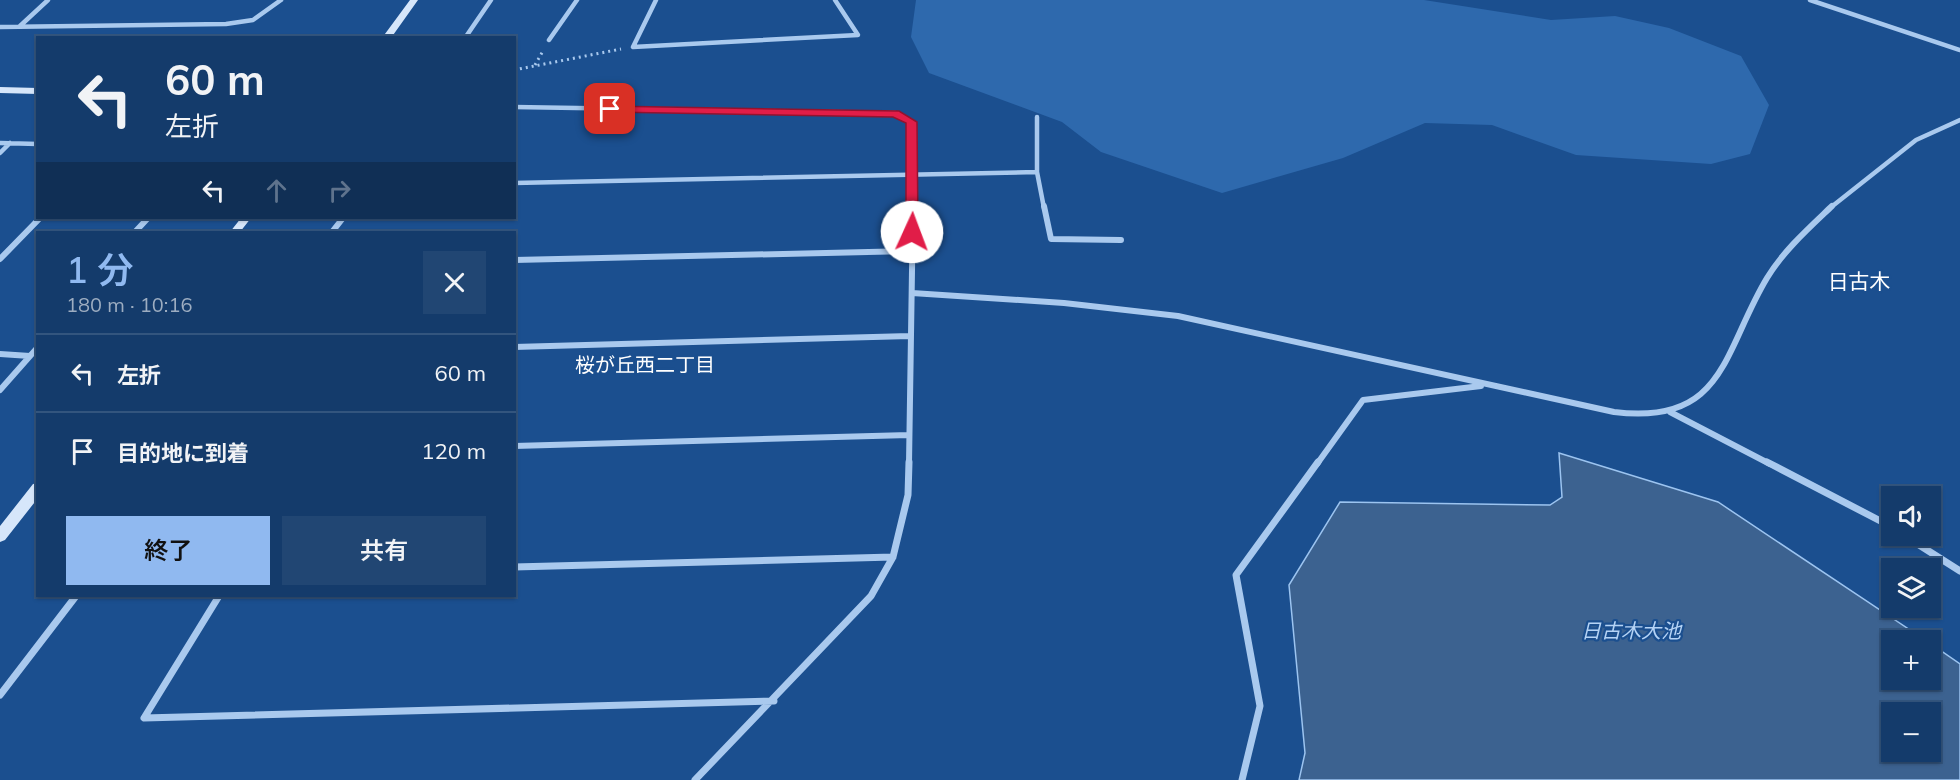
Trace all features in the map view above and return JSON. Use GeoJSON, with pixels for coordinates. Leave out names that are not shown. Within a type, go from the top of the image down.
{"type":"FeatureCollection","features":[{"type":"Feature","properties":{"kind":"main road"},"geometry":{"type":"LineString","coordinates":[[387,36],[414,0]]}},
{"type":"Feature","properties":{"kind":"main road"},"geometry":{"type":"LineString","coordinates":[[0,90],[36,91]]}},
{"type":"Feature","properties":{"kind":"main road"},"geometry":{"type":"LineString","coordinates":[[236,231],[245,219]]}},
{"type":"Feature","properties":{"kind":"main road"},"geometry":{"type":"LineString","coordinates":[[0,536],[36,491]]}},
{"type":"Feature","properties":{"kind":"street"},"geometry":{"type":"LineString","coordinates":[[20,26],[48,0]]}},
{"type":"Feature","properties":{"kind":"street"},"geometry":{"type":"LineString","coordinates":[[0,27],[226,24],[253,20],[282,0]]}},
{"type":"Feature","properties":{"kind":"street"},"geometry":{"type":"LineString","coordinates":[[466,36],[491,0]]}},
{"type":"Feature","properties":{"kind":"street"},"geometry":{"type":"LineString","coordinates":[[549,40],[577,0]]}},
{"type":"Feature","properties":{"kind":"street"},"geometry":{"type":"LineString","coordinates":[[656,0],[633,47],[858,35],[835,0]]}},
{"type":"Feature","properties":{"kind":"street"},"geometry":{"type":"LineString","coordinates":[[1810,0],[1960,50]]}},
{"type":"Feature","properties":{"kind":"street"},"geometry":{"type":"LineString","coordinates":[[516,107],[895,113],[912,122],[914,175],[908,495],[893,557],[872,596],[774,701],[695,780]]}},
{"type":"Feature","properties":{"kind":"street"},"geometry":{"type":"LineString","coordinates":[[1037,117],[1037,172],[1052,239],[1121,240]]}},
{"type":"Feature","properties":{"kind":"street"},"geometry":{"type":"LineString","coordinates":[[912,293],[1122,308],[1215,322],[1488,386],[1563,398],[1638,416],[1670,412],[1690,402],[1725,367],[1768,276],[1797,240],[1881,166],[1918,139],[1960,120]]}},
{"type":"Feature","properties":{"kind":"street"},"geometry":{"type":"LineString","coordinates":[[0,143],[36,144]]}},
{"type":"Feature","properties":{"kind":"street"},"geometry":{"type":"LineString","coordinates":[[0,153],[10,143]]}},
{"type":"Feature","properties":{"kind":"street"},"geometry":{"type":"LineString","coordinates":[[516,183],[1037,172]]}},
{"type":"Feature","properties":{"kind":"street"},"geometry":{"type":"LineString","coordinates":[[0,259],[39,219]]}},
{"type":"Feature","properties":{"kind":"street"},"geometry":{"type":"LineString","coordinates":[[136,231],[147,219]]}},
{"type":"Feature","properties":{"kind":"street"},"geometry":{"type":"LineString","coordinates":[[333,231],[342,219]]}},
{"type":"Feature","properties":{"kind":"street"},"geometry":{"type":"LineString","coordinates":[[516,260],[911,251]]}},
{"type":"Feature","properties":{"kind":"street"},"geometry":{"type":"LineString","coordinates":[[516,346],[910,336]]}},
{"type":"Feature","properties":{"kind":"street"},"geometry":{"type":"LineString","coordinates":[[0,390],[36,349]]}},
{"type":"Feature","properties":{"kind":"street"},"geometry":{"type":"LineString","coordinates":[[0,354],[30,356]]}},
{"type":"Feature","properties":{"kind":"street"},"geometry":{"type":"LineString","coordinates":[[1242,780],[1260,706],[1236,575],[1363,400],[1488,386]]}},
{"type":"Feature","properties":{"kind":"street"},"geometry":{"type":"LineString","coordinates":[[1670,412],[1881,521]]}},
{"type":"Feature","properties":{"kind":"street"},"geometry":{"type":"LineString","coordinates":[[516,446],[909,435]]}},
{"type":"Feature","properties":{"kind":"street"},"geometry":{"type":"LineString","coordinates":[[1921,546],[1960,571]]}},
{"type":"Feature","properties":{"kind":"street"},"geometry":{"type":"LineString","coordinates":[[516,567],[893,557]]}},
{"type":"Feature","properties":{"kind":"street"},"geometry":{"type":"LineString","coordinates":[[0,695],[75,597]]}},
{"type":"Feature","properties":{"kind":"street"},"geometry":{"type":"LineString","coordinates":[[218,597],[144,718],[774,701]]}},
{"type":"Feature","properties":{"kind":"path"},"geometry":{"type":"LineString","coordinates":[[516,70],[633,47]]}},
{"type":"Feature","properties":{"kind":"shaded area"},"geometry":{"type":"Polygon","coordinates":[[[916,0],[1424,0],[1551,20],[1615,16],[1669,28],[1741,56],[1769,105],[1750,154],[1711,164],[1576,155],[1492,125],[1425,123],[1343,158],[1222,193],[1101,152],[1062,122],[929,73],[911,37],[916,0]]]}},
{"type":"Feature","properties":{"kind":"water","name":"日古木大池"},"geometry":{"type":"Polygon","coordinates":[[[1559,453],[1718,502],[1881,611],[1881,618],[1892,618],[1910,630],[1881,630],[1881,690],[1941,690],[1941,651],[1960,664],[1960,780],[1299,780],[1305,753],[1289,585],[1340,502],[1550,505],[1562,497],[1559,453]]]}},
{"type":"Feature","properties":{"kind":"district","name":"日古木"},"geometry":{"type":"Point","coordinates":[1859,282]}},
{"type":"Feature","properties":{"kind":"district","name":"桜が丘西二丁目"},"geometry":{"type":"Point","coordinates":[645,365]}},
{"type":"Feature","properties":{"kind":"route"},"geometry":{"type":"LineString","coordinates":[[610,109],[895,113],[912,122],[914,175],[912,232]]}}]}
